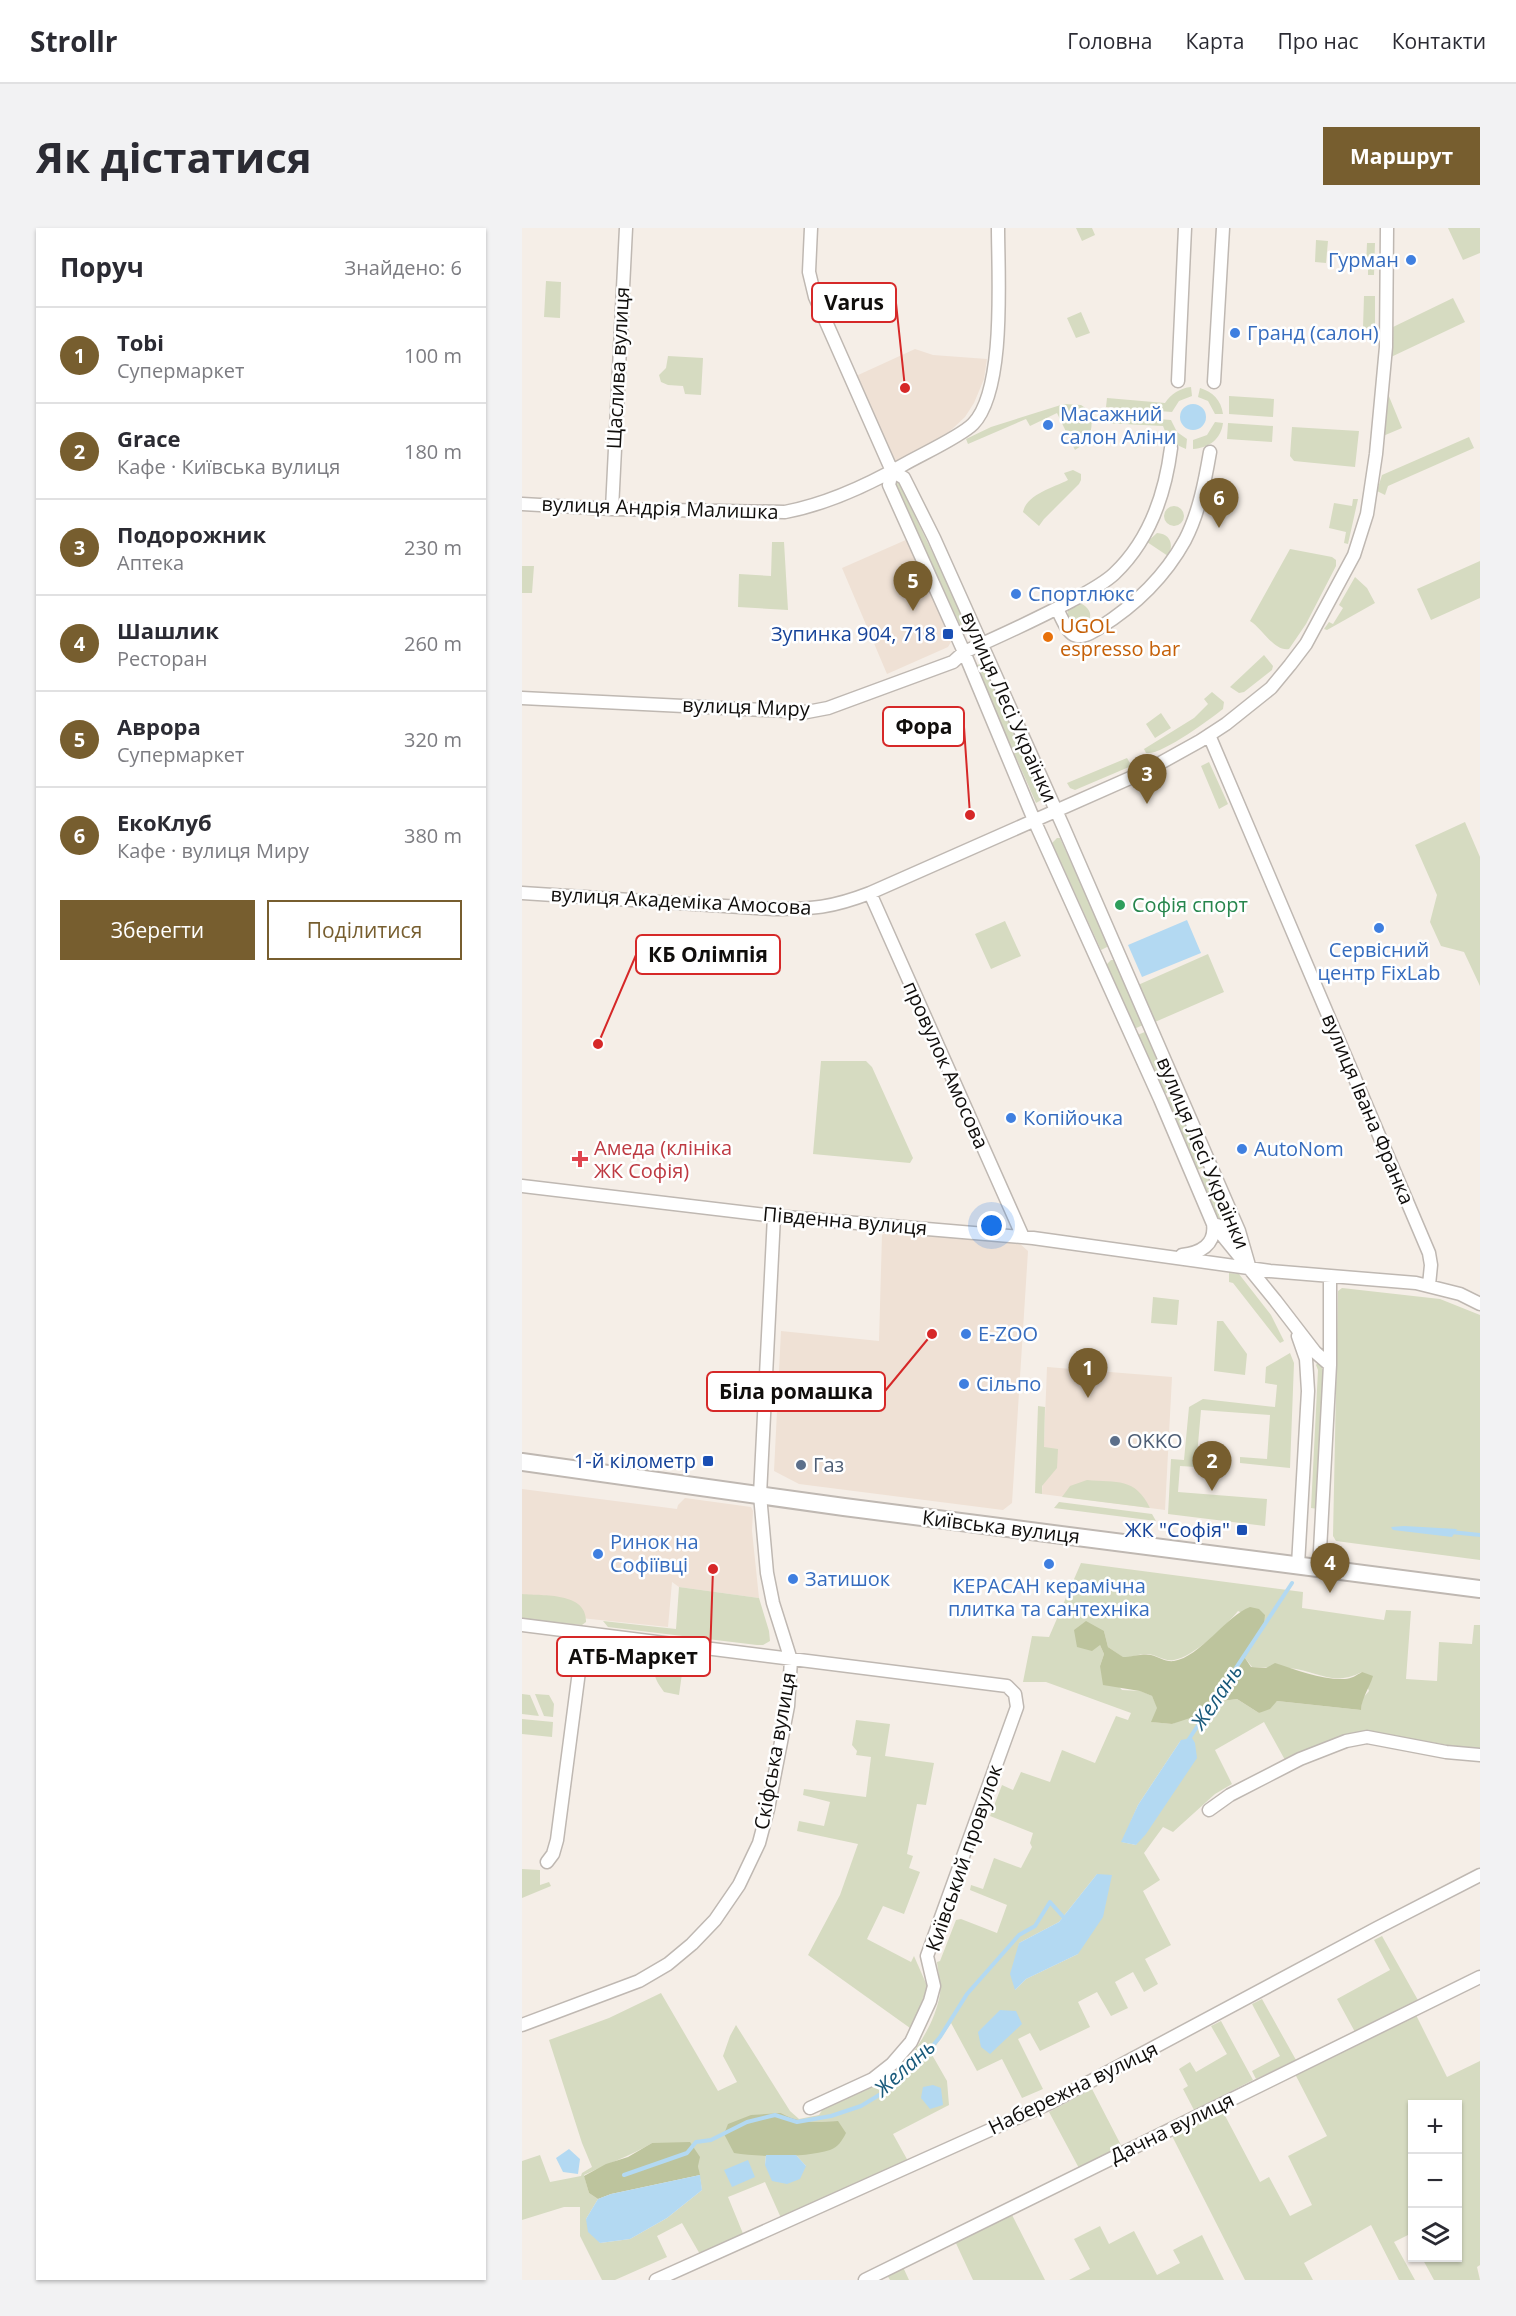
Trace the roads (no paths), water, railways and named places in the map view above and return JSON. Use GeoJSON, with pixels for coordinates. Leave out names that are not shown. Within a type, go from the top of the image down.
{"type":"FeatureCollection","features":[{"type":"Feature","properties":{"kind":"main road","name":"Київська вулиця"},"geometry":{"type":"LineString","coordinates":[[522,1462],[759,1496],[1480,1589]]}},
{"type":"Feature","properties":{"kind":"street","name":"Щаслива вулиця"},"geometry":{"type":"LineString","coordinates":[[612,509],[626,228]]}},
{"type":"Feature","properties":{"kind":"street","name":"вулиця Лесі Українки"},"geometry":{"type":"LineString","coordinates":[[811,228],[809,272],[815,297],[892,471],[904,478],[934,538],[1232,1217],[1250,1269]]}},
{"type":"Feature","properties":{"kind":"street","name":"вулиця Андрія Малишка"},"geometry":{"type":"LineString","coordinates":[[522,504],[612,509],[785,512],[810,508],[892,471],[972,425],[985,405],[996,348],[998,228]]}},
{"type":"Feature","properties":{"kind":"street"},"geometry":{"type":"LineString","coordinates":[[1178,381],[1185,228]]}},
{"type":"Feature","properties":{"kind":"street"},"geometry":{"type":"LineString","coordinates":[[1214,382],[1223,228]]}},
{"type":"Feature","properties":{"kind":"street","name":"вулиця Академіка Амосова"},"geometry":{"type":"LineString","coordinates":[[522,893],[773,909],[814,909],[848,901],[1146,771],[1209,735],[1271,688],[1306,644],[1354,555],[1367,514],[1385,365],[1387,228]]}},
{"type":"Feature","properties":{"kind":"street","name":"вулиця Миру"},"geometry":{"type":"LineString","coordinates":[[522,698],[807,712],[828,708],[952,662],[964,652],[1057,609],[1113,574],[1133,551],[1153,522],[1165,483],[1171,448]]}},
{"type":"Feature","properties":{"kind":"street"},"geometry":{"type":"LineString","coordinates":[[1057,609],[1071,633],[1083,636],[1135,604],[1149,591],[1186,538],[1199,501],[1210,452]]}},
{"type":"Feature","properties":{"kind":"street","name":"вулиця Лесі Українки"},"geometry":{"type":"LineString","coordinates":[[892,471],[889,485],[1213,1224],[1250,1269]]}},
{"type":"Feature","properties":{"kind":"street","name":"вулиця Івана Франка"},"geometry":{"type":"LineString","coordinates":[[1209,735],[1429,1253],[1431,1265],[1429,1286]]}},
{"type":"Feature","properties":{"kind":"street","name":"провулок Амосова"},"geometry":{"type":"LineString","coordinates":[[870,893],[1023,1237]]}},
{"type":"Feature","properties":{"kind":"street"},"geometry":{"type":"LineString","coordinates":[[1099,963],[1108,954],[1119,956]]}},
{"type":"Feature","properties":{"kind":"street","name":"Південна вулиця"},"geometry":{"type":"LineString","coordinates":[[522,1186],[774,1216],[1023,1237],[1250,1269]]}},
{"type":"Feature","properties":{"kind":"street","name":"Скіфська вулиця"},"geometry":{"type":"LineString","coordinates":[[522,2025],[639,1981],[684,1951],[715,1920],[740,1885],[759,1843],[788,1706],[791,1660],[766,1573],[759,1496],[774,1216]]}},
{"type":"Feature","properties":{"kind":"street"},"geometry":{"type":"LineString","coordinates":[[1213,1224],[1225,1227],[1230,1223],[1232,1217]]}},
{"type":"Feature","properties":{"kind":"street","name":"Південна вулиця"},"geometry":{"type":"LineString","coordinates":[[1169,1256],[1190,1254],[1209,1245],[1214,1232],[1213,1224]]}},
{"type":"Feature","properties":{"kind":"street"},"geometry":{"type":"LineString","coordinates":[[1250,1269],[1429,1286],[1460,1294],[1480,1304]]}},
{"type":"Feature","properties":{"kind":"street"},"geometry":{"type":"LineString","coordinates":[[1250,1269],[1315,1352],[1330,1365]]}},
{"type":"Feature","properties":{"kind":"street"},"geometry":{"type":"LineString","coordinates":[[1319,1569],[1330,1365],[1330,1276]]}},
{"type":"Feature","properties":{"kind":"street"},"geometry":{"type":"LineString","coordinates":[[1295,1327],[1306,1359],[1308,1391],[1298,1566]]}},
{"type":"Feature","properties":{"kind":"street"},"geometry":{"type":"LineString","coordinates":[[522,1625],[791,1660]]}},
{"type":"Feature","properties":{"kind":"street"},"geometry":{"type":"LineString","coordinates":[[547,1862],[553,1854],[557,1840],[584,1633]]}},
{"type":"Feature","properties":{"kind":"street","name":"Київський провулок"},"geometry":{"type":"LineString","coordinates":[[791,1660],[1006,1686],[1015,1694],[1017,1707],[927,1956],[934,1986],[930,2001],[911,2042],[892,2064],[873,2079],[810,2108]]}},
{"type":"Feature","properties":{"kind":"street"},"geometry":{"type":"LineString","coordinates":[[1209,1810],[1230,1795],[1300,1759],[1357,1739],[1367,1737],[1446,1752],[1480,1755]]}},
{"type":"Feature","properties":{"kind":"street","name":"Набережна вулиця"},"geometry":{"type":"LineString","coordinates":[[656,2280],[1050,2103],[1480,1875]]}},
{"type":"Feature","properties":{"kind":"street","name":"Дачна вулиця"},"geometry":{"type":"LineString","coordinates":[[865,2280],[1480,1977]]}},
{"type":"Feature","properties":{"kind":"water"},"geometry":{"type":"Polygon","coordinates":[[[1193,404],[1202,408],[1206,417],[1202,426],[1193,430],[1184,426],[1180,417],[1184,408],[1193,404]]]}},
{"type":"Feature","properties":{"kind":"water"},"geometry":{"type":"Polygon","coordinates":[[[1187,920],[1201,953],[1142,977],[1128,945],[1187,920]]]}},
{"type":"Feature","properties":{"kind":"water"},"geometry":{"type":"Polygon","coordinates":[[[1391,1527],[1457,1529],[1452,1537],[1393,1530],[1391,1527]]]}},
{"type":"Feature","properties":{"kind":"water"},"geometry":{"type":"Polygon","coordinates":[[[1192,1738],[1197,1758],[1146,1834],[1136,1845],[1121,1842],[1138,1805],[1181,1740],[1192,1738]]]}},
{"type":"Feature","properties":{"kind":"water"},"geometry":{"type":"Polygon","coordinates":[[[1097,1874],[1112,1875],[1103,1917],[1078,1954],[1026,1979],[1015,1990],[1010,1974],[1019,1943],[1059,1922],[1097,1874]]]}},
{"type":"Feature","properties":{"kind":"water"},"geometry":{"type":"Polygon","coordinates":[[[1000,2010],[1016,2011],[1022,2024],[990,2054],[981,2047],[978,2032],[1000,2010]]]}},
{"type":"Feature","properties":{"kind":"water"},"geometry":{"type":"Polygon","coordinates":[[[933,2085],[941,2088],[943,2105],[930,2109],[921,2098],[923,2087],[933,2085]]]}},
{"type":"Feature","properties":{"kind":"water"},"geometry":{"type":"Polygon","coordinates":[[[569,2149],[580,2159],[578,2174],[563,2172],[556,2158],[569,2149]]]}},
{"type":"Feature","properties":{"kind":"water"},"geometry":{"type":"Polygon","coordinates":[[[766,2155],[796,2155],[806,2166],[800,2179],[787,2184],[772,2181],[765,2165],[766,2155]]]}},
{"type":"Feature","properties":{"kind":"water"},"geometry":{"type":"Polygon","coordinates":[[[748,2160],[755,2177],[732,2187],[724,2170],[748,2160]]]}},
{"type":"Feature","properties":{"kind":"water"},"geometry":{"type":"Polygon","coordinates":[[[700,2175],[702,2190],[667,2218],[630,2239],[600,2243],[588,2232],[586,2219],[598,2199],[611,2194],[700,2175]]]}},
{"type":"Feature","properties":{"kind":"waterway","name":"Желань"},"geometry":{"type":"LineString","coordinates":[[1451,1532],[1480,1535]]}},
{"type":"Feature","properties":{"kind":"waterway","name":"Желань"},"geometry":{"type":"LineString","coordinates":[[1187,1742],[1292,1583]]}},
{"type":"Feature","properties":{"kind":"waterway","name":"Желань"},"geometry":{"type":"LineString","coordinates":[[624,2175],[687,2153],[696,2142],[711,2140],[747,2122],[775,2115],[797,2122],[831,2116],[861,2106],[889,2089],[918,2063],[940,2037],[967,1994],[1019,1935],[1035,1926],[1050,1902],[1066,1920]]}},
{"type":"Feature","properties":{"kind":"place","name":"Гурман"},"geometry":{"type":"Point","coordinates":[1411,260]}},
{"type":"Feature","properties":{"kind":"place","name":"Гранд (салон)"},"geometry":{"type":"Point","coordinates":[1235,333]}},
{"type":"Feature","properties":{"kind":"place","name":"Varus"},"geometry":{"type":"Point","coordinates":[905,388]}},
{"type":"Feature","properties":{"kind":"place","name":"Масажний салон Аліни"},"geometry":{"type":"Point","coordinates":[1048,425]}},
{"type":"Feature","properties":{"kind":"place","name":"ЕкоКлуб"},"geometry":{"type":"Point","coordinates":[1219,528]}},
{"type":"Feature","properties":{"kind":"place","name":"Спортлюкс"},"geometry":{"type":"Point","coordinates":[1016,594]}},
{"type":"Feature","properties":{"kind":"place","name":"Аврора"},"geometry":{"type":"Point","coordinates":[913,611]}},
{"type":"Feature","properties":{"kind":"place","name":"Зупинка 904, 718"},"geometry":{"type":"Point","coordinates":[948,634]}},
{"type":"Feature","properties":{"kind":"place","name":"UGOL espresso bar"},"geometry":{"type":"Point","coordinates":[1048,637]}},
{"type":"Feature","properties":{"kind":"place","name":"Подорожник"},"geometry":{"type":"Point","coordinates":[1147,804]}},
{"type":"Feature","properties":{"kind":"place","name":"Фора"},"geometry":{"type":"Point","coordinates":[970,815]}},
{"type":"Feature","properties":{"kind":"place","name":"Софія спорт"},"geometry":{"type":"Point","coordinates":[1120,905]}},
{"type":"Feature","properties":{"kind":"place","name":"Сервiсний центр FixLab"},"geometry":{"type":"Point","coordinates":[1379,928]}},
{"type":"Feature","properties":{"kind":"place","name":"КБ Олімпія"},"geometry":{"type":"Point","coordinates":[598,1044]}},
{"type":"Feature","properties":{"kind":"place","name":"Копійочка"},"geometry":{"type":"Point","coordinates":[1011,1118]}},
{"type":"Feature","properties":{"kind":"place","name":"AutoNom"},"geometry":{"type":"Point","coordinates":[1242,1149]}},
{"type":"Feature","properties":{"kind":"place","name":"Амеда (клініка ЖК Софія)"},"geometry":{"type":"Point","coordinates":[580,1159]}},
{"type":"Feature","properties":{"kind":"place","name":"Біла ромашка"},"geometry":{"type":"Point","coordinates":[932,1334]}},
{"type":"Feature","properties":{"kind":"place","name":"E-ZOO"},"geometry":{"type":"Point","coordinates":[966,1334]}},
{"type":"Feature","properties":{"kind":"place","name":"Сільпо"},"geometry":{"type":"Point","coordinates":[964,1384]}},
{"type":"Feature","properties":{"kind":"place","name":"Tobi"},"geometry":{"type":"Point","coordinates":[1088,1398]}},
{"type":"Feature","properties":{"kind":"place","name":"OKKO"},"geometry":{"type":"Point","coordinates":[1115,1441]}},
{"type":"Feature","properties":{"kind":"place","name":"1-й кілометр"},"geometry":{"type":"Point","coordinates":[708,1461]}},
{"type":"Feature","properties":{"kind":"place","name":"Газ"},"geometry":{"type":"Point","coordinates":[801,1465]}},
{"type":"Feature","properties":{"kind":"place","name":"Grace"},"geometry":{"type":"Point","coordinates":[1212,1491]}},
{"type":"Feature","properties":{"kind":"place","name":"ЖК \"Софія\""},"geometry":{"type":"Point","coordinates":[1242,1530]}},
{"type":"Feature","properties":{"kind":"place","name":"Ринок на Софіївці"},"geometry":{"type":"Point","coordinates":[598,1554]}},
{"type":"Feature","properties":{"kind":"place","name":"КЕРАСАН керамічна плитка та сантехніка"},"geometry":{"type":"Point","coordinates":[1049,1564]}},
{"type":"Feature","properties":{"kind":"place","name":"АТБ-Маркет"},"geometry":{"type":"Point","coordinates":[713,1569]}},
{"type":"Feature","properties":{"kind":"place","name":"Затишок"},"geometry":{"type":"Point","coordinates":[793,1579]}},
{"type":"Feature","properties":{"kind":"place","name":"Шашлик"},"geometry":{"type":"Point","coordinates":[1330,1593]}}]}
